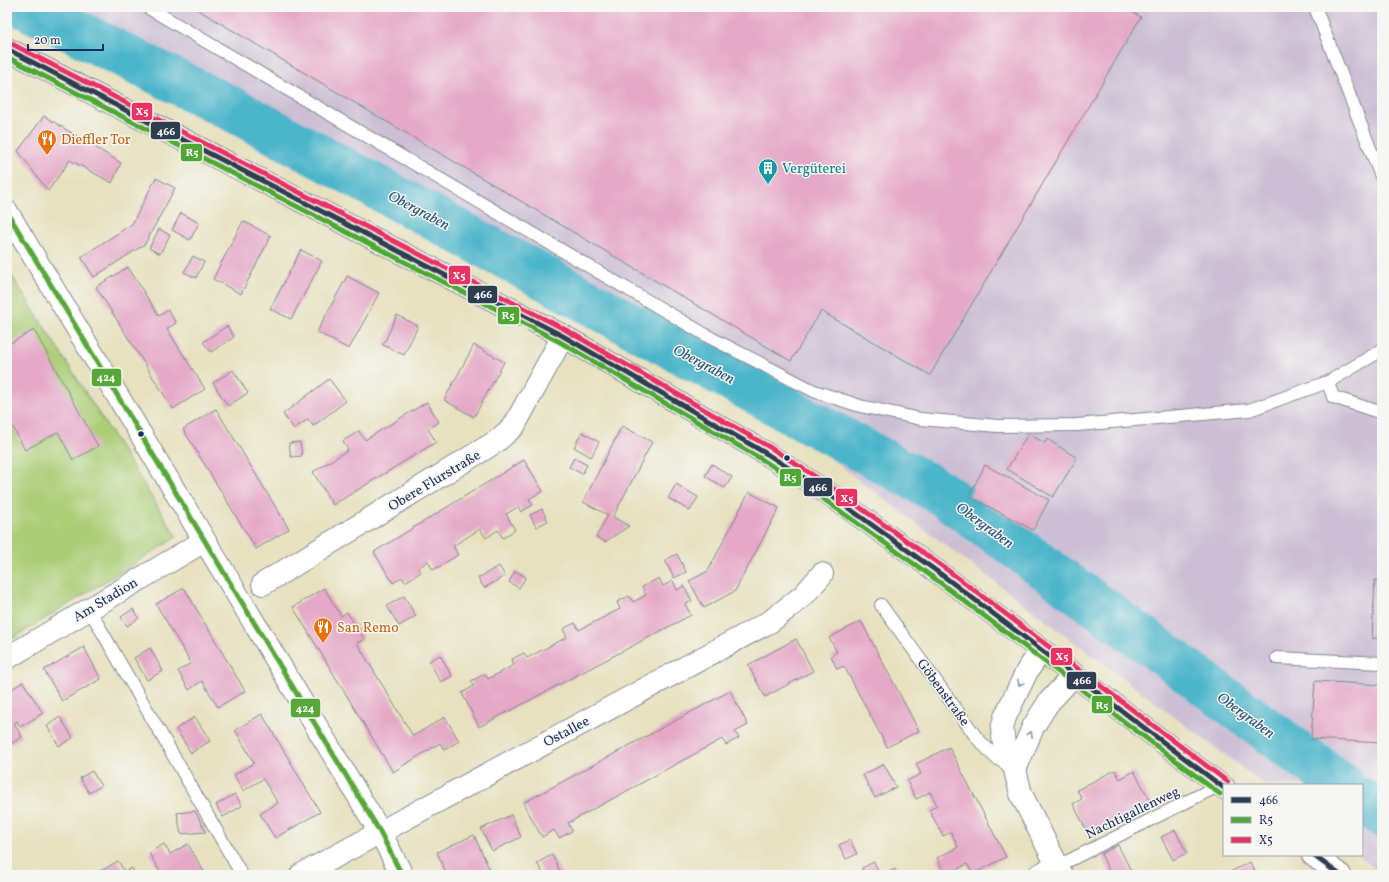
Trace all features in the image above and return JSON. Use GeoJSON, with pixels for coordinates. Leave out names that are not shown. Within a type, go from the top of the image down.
{"type":"FeatureCollection","features":[{"type":"Feature","properties":{"kind":"street"},"geometry":{"type":"LineString","coordinates":[[7,49],[563,336],[702,416],[826,492],[942,575],[1222,787]]}},
{"type":"Feature","properties":{"kind":"street"},"geometry":{"type":"LineString","coordinates":[[7,212],[380,832],[402,875]]}},
{"type":"Feature","properties":{"kind":"street","name":"Obere Flurstraße"},"geometry":{"type":"LineString","coordinates":[[263,584],[497,441],[514,426],[563,336]]}},
{"type":"Feature","properties":{"kind":"street","name":"Am Stadion"},"geometry":{"type":"LineString","coordinates":[[7,658],[204,541]]}},
{"type":"Feature","properties":{"kind":"street","name":"Ostallee"},"geometry":{"type":"LineString","coordinates":[[301,875],[771,621],[804,594],[822,574]]}},
{"type":"Feature","properties":{"kind":"street"},"geometry":{"type":"LineString","coordinates":[[1041,650],[1027,670],[1014,696],[1002,729],[1004,744],[1015,770],[1020,794],[1053,872]]}},
{"type":"Feature","properties":{"kind":"street"},"geometry":{"type":"LineString","coordinates":[[1015,770],[1033,728],[1048,704],[1074,674]]}},
{"type":"Feature","properties":{"kind":"street"},"geometry":{"type":"LineString","coordinates":[[1314,856],[1335,874]]}},
{"type":"Feature","properties":{"kind":"lane"},"geometry":{"type":"LineString","coordinates":[[147,7],[711,338],[814,390],[860,406],[921,419],[997,426],[1077,425],[1249,410],[1328,382],[1382,350]]}},
{"type":"Feature","properties":{"kind":"lane"},"geometry":{"type":"LineString","coordinates":[[1315,7],[1382,179]]}},
{"type":"Feature","properties":{"kind":"lane"},"geometry":{"type":"LineString","coordinates":[[1328,382],[1333,397],[1382,413]]}},
{"type":"Feature","properties":{"kind":"lane","name":"Göbenstraße"},"geometry":{"type":"LineString","coordinates":[[881,605],[977,738],[996,758],[1015,770]]}},
{"type":"Feature","properties":{"kind":"lane"},"geometry":{"type":"LineString","coordinates":[[89,609],[242,875]]}},
{"type":"Feature","properties":{"kind":"lane"},"geometry":{"type":"LineString","coordinates":[[1277,658],[1382,663]]}},
{"type":"Feature","properties":{"kind":"lane","name":"Nachtigallenweg"},"geometry":{"type":"LineString","coordinates":[[1053,872],[1222,787]]}},
{"type":"Feature","properties":{"kind":"shaded area"},"geometry":{"type":"Polygon","coordinates":[[[7,7],[1382,7],[1382,874],[1358,856],[1363,856],[1363,784],[1264,784],[819,450],[544,298],[7,16],[7,7]]]}},
{"type":"Feature","properties":{"kind":"green space"},"geometry":{"type":"Polygon","coordinates":[[[7,268],[177,537],[7,642],[7,268]]]}},
{"type":"Feature","properties":{"kind":"building","name":"Vergüterei"},"geometry":{"type":"Polygon","coordinates":[[[193,7],[1124,7],[1141,17],[930,375],[821,311],[791,361],[193,7]]]}},
{"type":"Feature","properties":{"kind":"building","name":"Dieffler Tor"},"geometry":{"type":"Polygon","coordinates":[[[44,116],[121,163],[112,183],[70,160],[48,191],[18,151],[44,116]]]}},
{"type":"Feature","properties":{"kind":"building"},"geometry":{"type":"Polygon","coordinates":[[[156,178],[175,188],[145,244],[94,277],[81,257],[132,224],[156,178]]]}},
{"type":"Feature","properties":{"kind":"building"},"geometry":{"type":"Polygon","coordinates":[[[181,213],[199,223],[190,240],[172,230],[181,213]]]}},
{"type":"Feature","properties":{"kind":"building"},"geometry":{"type":"Polygon","coordinates":[[[243,221],[271,236],[241,294],[213,279],[243,221]]]}},
{"type":"Feature","properties":{"kind":"building"},"geometry":{"type":"Polygon","coordinates":[[[159,229],[170,235],[160,254],[149,248],[159,229]]]}},
{"type":"Feature","properties":{"kind":"building"},"geometry":{"type":"Polygon","coordinates":[[[301,250],[322,261],[291,319],[270,309],[301,250]]]}},
{"type":"Feature","properties":{"kind":"building"},"geometry":{"type":"Polygon","coordinates":[[[193,256],[204,262],[196,278],[184,272],[193,256]]]}},
{"type":"Feature","properties":{"kind":"building"},"geometry":{"type":"Polygon","coordinates":[[[128,267],[159,316],[168,310],[176,323],[167,329],[205,389],[173,409],[96,287],[128,267]]]}},
{"type":"Feature","properties":{"kind":"building"},"geometry":{"type":"Polygon","coordinates":[[[347,276],[379,293],[349,349],[317,332],[347,276]]]}},
{"type":"Feature","properties":{"kind":"building"},"geometry":{"type":"Polygon","coordinates":[[[397,315],[418,326],[404,355],[383,345],[397,315]]]}},
{"type":"Feature","properties":{"kind":"building"},"geometry":{"type":"Polygon","coordinates":[[[227,326],[234,337],[211,352],[203,342],[227,326]]]}},
{"type":"Feature","properties":{"kind":"building"},"geometry":{"type":"Polygon","coordinates":[[[34,330],[98,446],[73,460],[58,432],[25,450],[7,416],[7,345],[34,330]]]}},
{"type":"Feature","properties":{"kind":"building"},"geometry":{"type":"Polygon","coordinates":[[[474,345],[504,362],[474,417],[444,400],[474,345]]]}},
{"type":"Feature","properties":{"kind":"building"},"geometry":{"type":"Polygon","coordinates":[[[233,370],[248,393],[228,406],[213,383],[233,370]]]}},
{"type":"Feature","properties":{"kind":"building"},"geometry":{"type":"Polygon","coordinates":[[[329,379],[346,401],[313,426],[308,419],[294,429],[283,414],[329,379]]]}},
{"type":"Feature","properties":{"kind":"building"},"geometry":{"type":"Polygon","coordinates":[[[427,402],[439,422],[428,429],[436,442],[333,505],[313,472],[348,450],[343,441],[359,431],[365,440],[427,402]]]}},
{"type":"Feature","properties":{"kind":"building"},"geometry":{"type":"Polygon","coordinates":[[[216,409],[289,529],[256,549],[183,429],[216,409]]]}},
{"type":"Feature","properties":{"kind":"building"},"geometry":{"type":"Polygon","coordinates":[[[622,426],[652,442],[613,517],[629,526],[605,542],[596,537],[608,515],[583,502],[622,426]]]}},
{"type":"Feature","properties":{"kind":"building"},"geometry":{"type":"Polygon","coordinates":[[[582,432],[599,442],[591,457],[574,447],[582,432]]]}},
{"type":"Feature","properties":{"kind":"building"},"geometry":{"type":"Polygon","coordinates":[[[1028,434],[1045,443],[1047,439],[1077,458],[1053,497],[1007,469],[1028,434]]]}},
{"type":"Feature","properties":{"kind":"building"},"geometry":{"type":"Polygon","coordinates":[[[300,442],[302,456],[291,457],[289,443],[300,442]]]}},
{"type":"Feature","properties":{"kind":"building"},"geometry":{"type":"Polygon","coordinates":[[[574,458],[587,465],[582,474],[569,467],[574,458]]]}},
{"type":"Feature","properties":{"kind":"building"},"geometry":{"type":"Polygon","coordinates":[[[524,460],[543,491],[529,499],[533,505],[521,512],[518,507],[506,514],[515,530],[503,538],[498,530],[486,538],[480,529],[453,546],[458,555],[433,570],[428,561],[418,568],[421,572],[405,582],[402,577],[393,583],[374,552],[524,460]]]}},
{"type":"Feature","properties":{"kind":"building"},"geometry":{"type":"Polygon","coordinates":[[[712,464],[732,477],[725,488],[705,476],[712,464]]]}},
{"type":"Feature","properties":{"kind":"building"},"geometry":{"type":"Polygon","coordinates":[[[985,465],[1049,500],[1033,530],[969,496],[985,465]]]}},
{"type":"Feature","properties":{"kind":"building"},"geometry":{"type":"Polygon","coordinates":[[[676,484],[698,497],[690,511],[668,498],[676,484]]]}},
{"type":"Feature","properties":{"kind":"building"},"geometry":{"type":"Polygon","coordinates":[[[749,492],[779,508],[735,591],[704,608],[689,581],[708,571],[749,492]]]}},
{"type":"Feature","properties":{"kind":"building"},"geometry":{"type":"Polygon","coordinates":[[[542,509],[548,521],[536,527],[530,515],[542,509]]]}},
{"type":"Feature","properties":{"kind":"building"},"geometry":{"type":"Polygon","coordinates":[[[677,554],[686,572],[674,578],[665,560],[677,554]]]}},
{"type":"Feature","properties":{"kind":"building"},"geometry":{"type":"Polygon","coordinates":[[[499,566],[505,576],[484,588],[478,578],[499,566]]]}},
{"type":"Feature","properties":{"kind":"building"},"geometry":{"type":"Polygon","coordinates":[[[515,571],[526,577],[519,588],[509,582],[515,571]]]}},
{"type":"Feature","properties":{"kind":"building"},"geometry":{"type":"Polygon","coordinates":[[[659,578],[663,586],[673,581],[677,590],[684,586],[692,601],[685,604],[691,615],[479,727],[462,693],[474,686],[471,681],[485,674],[488,679],[514,665],[512,659],[524,653],[527,658],[567,637],[563,629],[575,623],[579,630],[620,609],[617,602],[629,596],[633,602],[646,595],[642,587],[659,578]]]}},
{"type":"Feature","properties":{"kind":"building"},"geometry":{"type":"Polygon","coordinates":[[[1375,580],[1382,580],[1382,639],[1372,638],[1375,580]]]}},
{"type":"Feature","properties":{"kind":"building"},"geometry":{"type":"Polygon","coordinates":[[[184,588],[245,691],[218,707],[202,681],[189,690],[178,671],[191,663],[156,604],[184,588]]]}},
{"type":"Feature","properties":{"kind":"building"},"geometry":{"type":"Polygon","coordinates":[[[324,588],[341,616],[347,612],[364,639],[357,643],[413,736],[445,717],[459,741],[444,750],[440,743],[393,772],[293,607],[324,588]]]}},
{"type":"Feature","properties":{"kind":"building"},"geometry":{"type":"Polygon","coordinates":[[[404,596],[416,616],[399,626],[387,606],[404,596]]]}},
{"type":"Feature","properties":{"kind":"building"},"geometry":{"type":"Polygon","coordinates":[[[133,609],[139,618],[127,626],[121,617],[133,609]]]}},
{"type":"Feature","properties":{"kind":"building"},"geometry":{"type":"Polygon","coordinates":[[[861,621],[919,731],[887,747],[844,666],[837,669],[831,656],[837,652],[829,638],[861,621]]]}},
{"type":"Feature","properties":{"kind":"building"},"geometry":{"type":"Polygon","coordinates":[[[796,639],[813,671],[765,697],[748,665],[796,639]]]}},
{"type":"Feature","properties":{"kind":"building"},"geometry":{"type":"Polygon","coordinates":[[[84,647],[101,679],[62,701],[44,670],[84,647]]]}},
{"type":"Feature","properties":{"kind":"building"},"geometry":{"type":"Polygon","coordinates":[[[150,648],[163,671],[147,680],[134,658],[150,648]]]}},
{"type":"Feature","properties":{"kind":"building"},"geometry":{"type":"Polygon","coordinates":[[[440,655],[452,676],[441,682],[429,661],[440,655]]]}},
{"type":"Feature","properties":{"kind":"building"},"geometry":{"type":"Polygon","coordinates":[[[1315,681],[1382,685],[1382,743],[1311,739],[1315,681]]]}},
{"type":"Feature","properties":{"kind":"building"},"geometry":{"type":"Polygon","coordinates":[[[23,682],[43,713],[20,727],[17,721],[14,723],[22,737],[7,746],[7,692],[23,682]]]}},
{"type":"Feature","properties":{"kind":"building"},"geometry":{"type":"Polygon","coordinates":[[[730,691],[748,725],[735,732],[739,738],[726,745],[722,739],[568,823],[572,831],[559,838],[554,830],[542,837],[523,803],[730,691]]]}},
{"type":"Feature","properties":{"kind":"building"},"geometry":{"type":"Polygon","coordinates":[[[262,714],[320,812],[275,838],[260,814],[278,803],[263,779],[243,791],[234,775],[254,763],[235,730],[262,714]]]}},
{"type":"Feature","properties":{"kind":"building"},"geometry":{"type":"Polygon","coordinates":[[[60,717],[73,738],[59,746],[47,726],[60,717]]]}},
{"type":"Feature","properties":{"kind":"building"},"geometry":{"type":"Polygon","coordinates":[[[195,717],[210,741],[191,753],[176,729],[195,717]]]}},
{"type":"Feature","properties":{"kind":"building"},"geometry":{"type":"Polygon","coordinates":[[[949,747],[1006,857],[973,874],[967,864],[946,875],[937,858],[958,847],[951,832],[943,836],[929,810],[937,805],[930,792],[916,799],[907,781],[921,774],[916,764],[949,747]]]}},
{"type":"Feature","properties":{"kind":"building"},"geometry":{"type":"Polygon","coordinates":[[[884,764],[896,787],[875,798],[863,775],[884,764]]]}},
{"type":"Feature","properties":{"kind":"building"},"geometry":{"type":"Polygon","coordinates":[[[1115,770],[1120,779],[1134,771],[1152,804],[1090,837],[1073,804],[1082,799],[1077,790],[1115,770]]]}},
{"type":"Feature","properties":{"kind":"building"},"geometry":{"type":"Polygon","coordinates":[[[92,771],[101,786],[89,793],[80,778],[92,771]]]}},
{"type":"Feature","properties":{"kind":"building"},"geometry":{"type":"Polygon","coordinates":[[[235,794],[242,806],[223,817],[216,805],[235,794]]]}},
{"type":"Feature","properties":{"kind":"building"},"geometry":{"type":"Polygon","coordinates":[[[195,811],[206,832],[181,834],[177,813],[195,811]]]}},
{"type":"Feature","properties":{"kind":"building"},"geometry":{"type":"Polygon","coordinates":[[[511,815],[521,837],[492,851],[481,829],[511,815]]]}},
{"type":"Feature","properties":{"kind":"building"},"geometry":{"type":"Polygon","coordinates":[[[1175,830],[1187,853],[1173,860],[1161,837],[1175,830]]]}},
{"type":"Feature","properties":{"kind":"building"},"geometry":{"type":"Polygon","coordinates":[[[474,835],[492,875],[447,875],[437,852],[474,835]]]}},
{"type":"Feature","properties":{"kind":"building"},"geometry":{"type":"Polygon","coordinates":[[[850,840],[857,854],[846,859],[839,845],[850,840]]]}},
{"type":"Feature","properties":{"kind":"building"},"geometry":{"type":"Polygon","coordinates":[[[164,844],[170,854],[188,844],[206,875],[162,875],[149,853],[164,844]]]}},
{"type":"Feature","properties":{"kind":"building"},"geometry":{"type":"Polygon","coordinates":[[[1118,845],[1133,875],[1111,875],[1110,873],[1101,854],[1118,845]]]}},
{"type":"Feature","properties":{"kind":"building"},"geometry":{"type":"Polygon","coordinates":[[[552,855],[562,875],[544,875],[537,863],[552,855]]]}},
{"type":"Feature","properties":{"kind":"building"},"geometry":{"type":"Polygon","coordinates":[[[118,861],[125,872],[132,868],[136,875],[96,874],[118,861]]]}},
{"type":"Feature","properties":{"kind":"building"},"geometry":{"type":"Polygon","coordinates":[[[874,862],[881,875],[865,875],[862,868],[874,862]]]}},
{"type":"Feature","properties":{"kind":"building"},"geometry":{"type":"Polygon","coordinates":[[[1250,862],[1257,875],[1224,875],[1250,862]]]}},
{"type":"Feature","properties":{"kind":"building"},"geometry":{"type":"Polygon","coordinates":[[[895,869],[898,875],[882,875],[895,869]]]}},
{"type":"Feature","properties":{"kind":"waterway","name":"Obergraben"},"geometry":{"type":"LineString","coordinates":[[26,7],[236,111],[940,492],[1341,784]]}},
{"type":"Feature","properties":{"kind":"waterway","name":"Obergraben"},"geometry":{"type":"LineString","coordinates":[[1363,801],[1382,815]]}},
{"type":"Feature","properties":{"kind":"transit line","name":"X5"},"geometry":{"type":"LineString","coordinates":[[10,43],[566,330],[771,448],[830,486],[946,569],[1228,782]]}},
{"type":"Feature","properties":{"kind":"transit line","name":"466"},"geometry":{"type":"LineString","coordinates":[[7,49],[563,336],[767,454],[826,492],[942,575],[1223,787]]}},
{"type":"Feature","properties":{"kind":"transit line","name":"R5"},"geometry":{"type":"LineString","coordinates":[[7,57],[560,342],[763,460],[822,498],[938,581],[1220,794]]}},
{"type":"Feature","properties":{"kind":"transit line","name":"424"},"geometry":{"type":"LineString","coordinates":[[7,212],[380,832],[402,875]]}},
{"type":"Feature","properties":{"kind":"transit line","name":"466"},"geometry":{"type":"LineString","coordinates":[[1314,856],[1340,875]]}},
{"type":"Feature","properties":{"kind":"place","name":"Dieffler Tor"},"geometry":{"type":"Point","coordinates":[47,156]}},
{"type":"Feature","properties":{"kind":"place","name":"Vergüterei"},"geometry":{"type":"Point","coordinates":[768,185]}},
{"type":"Feature","properties":{"kind":"place","name":"San Remo"},"geometry":{"type":"Point","coordinates":[323,644]}}]}
